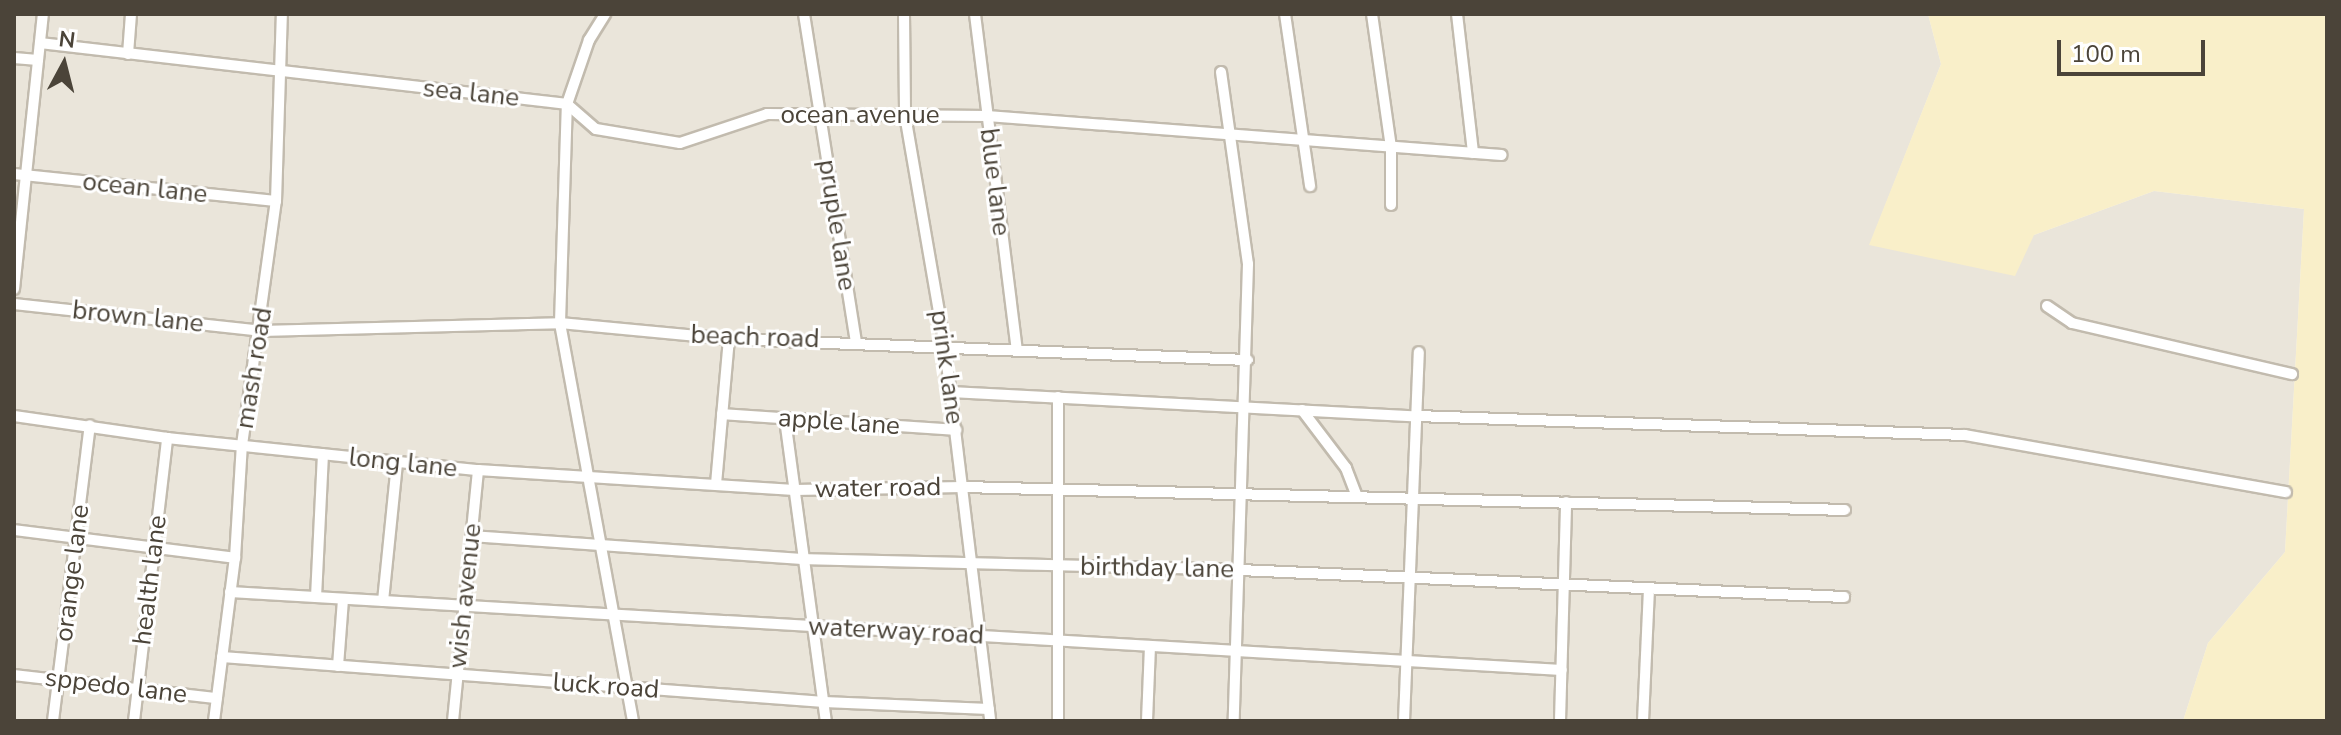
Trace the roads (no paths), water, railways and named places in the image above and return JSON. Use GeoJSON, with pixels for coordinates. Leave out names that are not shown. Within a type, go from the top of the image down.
{"type":"FeatureCollection","features":[{"type":"Feature","properties":{"kind":"street"},"geometry":{"type":"LineString","coordinates":[[14,289],[20,175],[43,14]]}},
{"type":"Feature","properties":{"kind":"street"},"geometry":{"type":"LineString","coordinates":[[128,54],[131,14]]}},
{"type":"Feature","properties":{"kind":"street","name":"mash road"},"geometry":{"type":"LineString","coordinates":[[214,721],[235,558],[242,445],[261,331],[276,201],[282,14]]}},
{"type":"Feature","properties":{"kind":"street"},"geometry":{"type":"LineString","coordinates":[[605,14],[589,40],[567,104],[560,323],[633,721]]}},
{"type":"Feature","properties":{"kind":"street","name":"pruple lane"},"geometry":{"type":"LineString","coordinates":[[804,14],[856,341]]}},
{"type":"Feature","properties":{"kind":"street","name":"prink lane"},"geometry":{"type":"LineString","coordinates":[[904,14],[905,115],[945,347],[990,721]]}},
{"type":"Feature","properties":{"kind":"street","name":"blue lane"},"geometry":{"type":"LineString","coordinates":[[975,14],[1017,349]]}},
{"type":"Feature","properties":{"kind":"street"},"geometry":{"type":"LineString","coordinates":[[1285,14],[1310,186]]}},
{"type":"Feature","properties":{"kind":"street"},"geometry":{"type":"LineString","coordinates":[[1372,14],[1391,147],[1391,205]]}},
{"type":"Feature","properties":{"kind":"street"},"geometry":{"type":"LineString","coordinates":[[1457,14],[1473,153]]}},
{"type":"Feature","properties":{"kind":"street","name":"sea lane"},"geometry":{"type":"LineString","coordinates":[[40,43],[567,104]]}},
{"type":"Feature","properties":{"kind":"street"},"geometry":{"type":"LineString","coordinates":[[14,58],[38,60]]}},
{"type":"Feature","properties":{"kind":"street"},"geometry":{"type":"LineString","coordinates":[[1221,72],[1248,264],[1248,360],[1234,721]]}},
{"type":"Feature","properties":{"kind":"street","name":"ocean avenue"},"geometry":{"type":"LineString","coordinates":[[567,104],[596,129],[680,143],[767,114],[820,118],[987,116],[1502,155]]}},
{"type":"Feature","properties":{"kind":"street","name":"ocean lane"},"geometry":{"type":"LineString","coordinates":[[20,175],[276,201]]}},
{"type":"Feature","properties":{"kind":"street","name":"brown lane"},"geometry":{"type":"LineString","coordinates":[[14,304],[261,331]]}},
{"type":"Feature","properties":{"kind":"street"},"geometry":{"type":"LineString","coordinates":[[2047,306],[2086,327],[2292,374]]}},
{"type":"Feature","properties":{"kind":"street","name":"beach road"},"geometry":{"type":"LineString","coordinates":[[261,331],[560,323],[729,339],[856,341],[1248,360]]}},
{"type":"Feature","properties":{"kind":"street"},"geometry":{"type":"LineString","coordinates":[[716,484],[729,339]]}},
{"type":"Feature","properties":{"kind":"street"},"geometry":{"type":"LineString","coordinates":[[1404,721],[1419,352]]}},
{"type":"Feature","properties":{"kind":"street"},"geometry":{"type":"LineString","coordinates":[[951,392],[1416,416],[1965,435],[2286,492]]}},
{"type":"Feature","properties":{"kind":"street"},"geometry":{"type":"LineString","coordinates":[[1058,397],[1058,721]]}},
{"type":"Feature","properties":{"kind":"street"},"geometry":{"type":"LineString","coordinates":[[1302,410],[1346,468],[1357,497]]}},
{"type":"Feature","properties":{"kind":"street","name":"apple lane"},"geometry":{"type":"LineString","coordinates":[[722,414],[956,430]]}},
{"type":"Feature","properties":{"kind":"street","name":"long lane"},"geometry":{"type":"LineString","coordinates":[[14,416],[167,438],[397,463],[794,490]]}},
{"type":"Feature","properties":{"kind":"street"},"geometry":{"type":"LineString","coordinates":[[785,419],[826,721]]}},
{"type":"Feature","properties":{"kind":"street","name":"orange lane"},"geometry":{"type":"LineString","coordinates":[[53,721],[90,425]]}},
{"type":"Feature","properties":{"kind":"street","name":"health lane"},"geometry":{"type":"LineString","coordinates":[[134,721],[167,438]]}},
{"type":"Feature","properties":{"kind":"street"},"geometry":{"type":"LineString","coordinates":[[316,597],[323,454]]}},
{"type":"Feature","properties":{"kind":"street"},"geometry":{"type":"LineString","coordinates":[[383,601],[397,463]]}},
{"type":"Feature","properties":{"kind":"street","name":"wish avenue"},"geometry":{"type":"LineString","coordinates":[[453,721],[478,470]]}},
{"type":"Feature","properties":{"kind":"street","name":"water road"},"geometry":{"type":"LineString","coordinates":[[794,490],[963,487],[1845,510]]}},
{"type":"Feature","properties":{"kind":"street"},"geometry":{"type":"LineString","coordinates":[[1560,721],[1566,502]]}},
{"type":"Feature","properties":{"kind":"street"},"geometry":{"type":"LineString","coordinates":[[14,530],[235,558]]}},
{"type":"Feature","properties":{"kind":"street","name":"birthday lane"},"geometry":{"type":"LineString","coordinates":[[472,536],[804,559],[1240,570],[1844,597]]}},
{"type":"Feature","properties":{"kind":"street"},"geometry":{"type":"LineString","coordinates":[[1643,721],[1649,588]]}},
{"type":"Feature","properties":{"kind":"street","name":"waterway road"},"geometry":{"type":"LineString","coordinates":[[230,592],[1562,670]]}},
{"type":"Feature","properties":{"kind":"street"},"geometry":{"type":"LineString","coordinates":[[338,666],[343,599]]}},
{"type":"Feature","properties":{"kind":"street"},"geometry":{"type":"LineString","coordinates":[[1147,721],[1150,646]]}},
{"type":"Feature","properties":{"kind":"street","name":"luck road"},"geometry":{"type":"LineString","coordinates":[[222,657],[824,702],[989,709]]}},
{"type":"Feature","properties":{"kind":"street","name":"sppedo lane"},"geometry":{"type":"LineString","coordinates":[[14,675],[217,698]]}}]}
